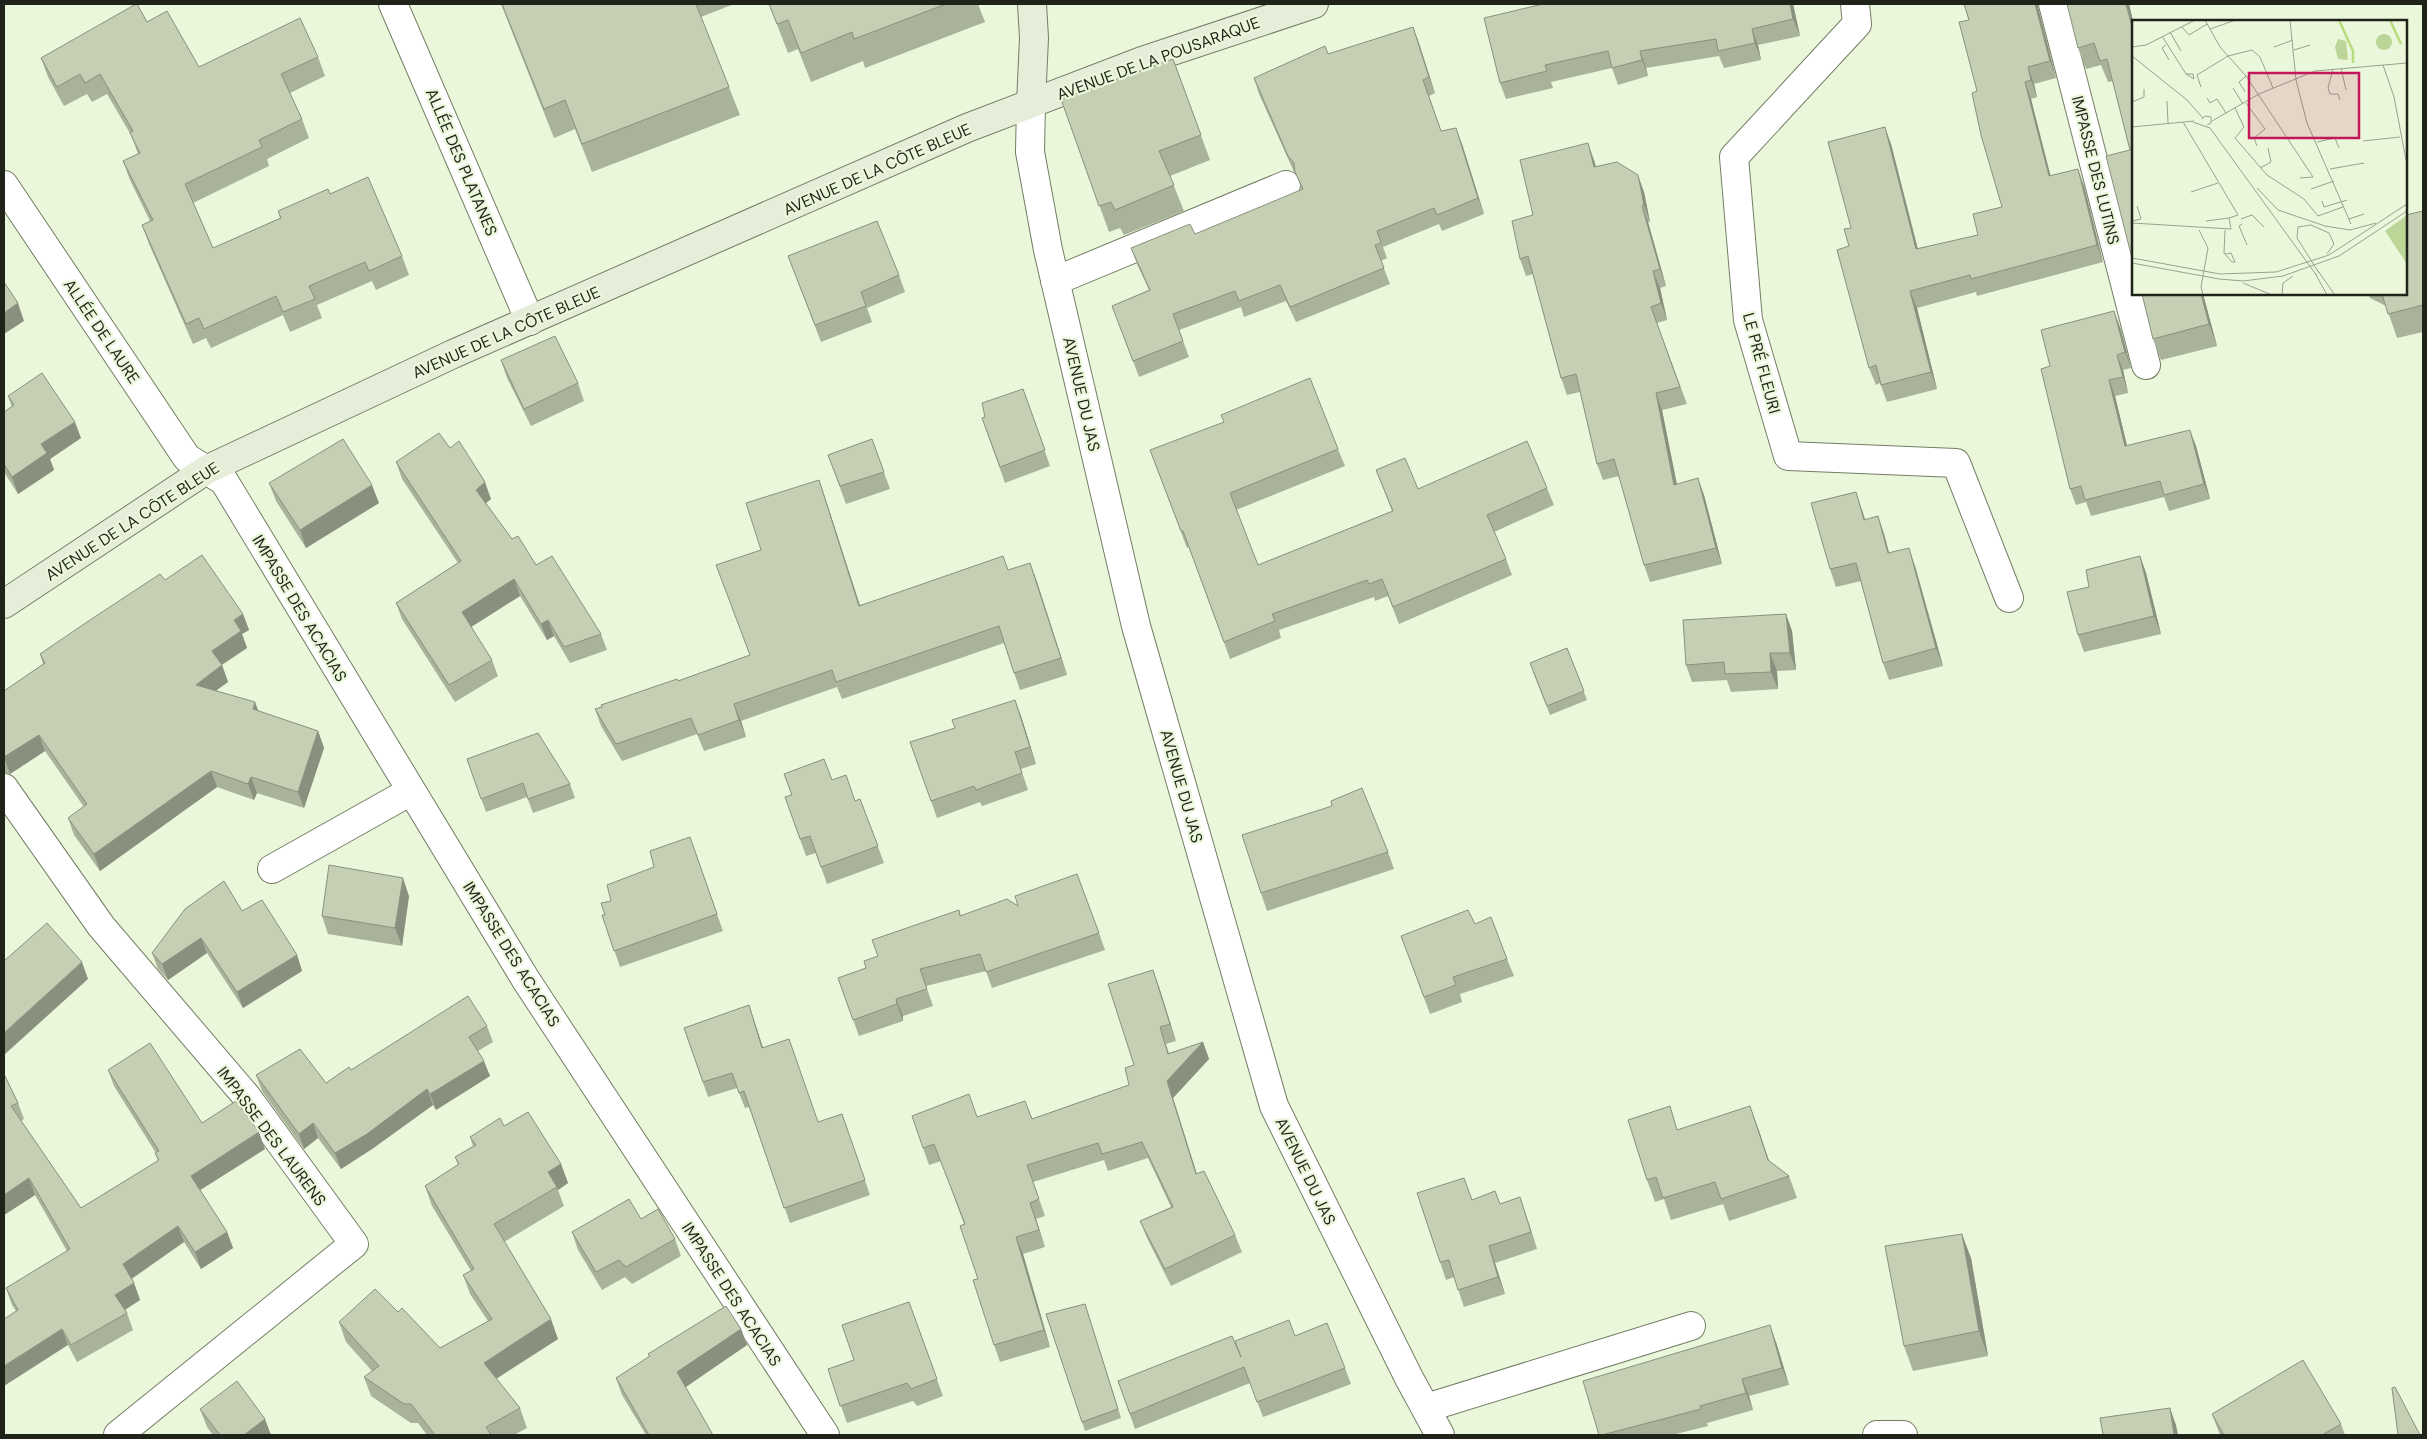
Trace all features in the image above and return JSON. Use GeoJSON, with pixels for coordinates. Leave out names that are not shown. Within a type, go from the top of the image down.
{"type":"FeatureCollection","features":[{"type":"Feature","properties":{"kind":"street","name":"ALLÉE DES PLATANES"},"geometry":{"type":"LineString","coordinates":[[393,4],[530,321]]}},
{"type":"Feature","properties":{"kind":"street"},"geometry":{"type":"LineString","coordinates":[[1032,4],[1034,38],[1032,103]]}},
{"type":"Feature","properties":{"kind":"street","name":"AVENUE DE LA POUSARAQUE"},"geometry":{"type":"LineString","coordinates":[[1032,103],[1142,61],[1314,4]]}},
{"type":"Feature","properties":{"kind":"street","name":"LE PRÉ FLEURI"},"geometry":{"type":"LineString","coordinates":[[1855,4],[1857,24],[1734,157],[1748,320],[1788,456],[1956,463],[2009,598]]}},
{"type":"Feature","properties":{"kind":"street","name":"IMPASSE DES LUTINS"},"geometry":{"type":"LineString","coordinates":[[2053,4],[2146,365]]}},
{"type":"Feature","properties":{"kind":"street","name":"AVENUE DE LA CÔTE BLEUE"},"geometry":{"type":"LineString","coordinates":[[4,604],[206,470],[453,354],[967,128],[1032,103]]}},
{"type":"Feature","properties":{"kind":"street","name":"AVENUE DU JAS"},"geometry":{"type":"LineString","coordinates":[[1032,103],[1030,152],[1055,281],[1136,626],[1274,1106],[1440,1435]]}},
{"type":"Feature","properties":{"kind":"street"},"geometry":{"type":"LineString","coordinates":[[1055,281],[1286,185]]}},
{"type":"Feature","properties":{"kind":"street","name":"ALLÉE DE LAURE"},"geometry":{"type":"LineString","coordinates":[[4,186],[187,458],[206,470]]}},
{"type":"Feature","properties":{"kind":"street","name":"IMPASSE DES ACACIAS"},"geometry":{"type":"LineString","coordinates":[[206,470],[224,481],[526,980],[826,1435]]}},
{"type":"Feature","properties":{"kind":"street","name":"IMPASSE DES LAURENS"},"geometry":{"type":"LineString","coordinates":[[4,788],[102,926],[247,1097],[354,1244],[118,1435]]}},
{"type":"Feature","properties":{"kind":"street"},"geometry":{"type":"LineString","coordinates":[[272,869],[411,791]]}},
{"type":"Feature","properties":{"kind":"street"},"geometry":{"type":"LineString","coordinates":[[1426,1408],[1691,1326]]}},
{"type":"Feature","properties":{"kind":"street"},"geometry":{"type":"LineString","coordinates":[[1877,1435],[1903,1435]]}},
{"type":"Feature","properties":{"kind":"building"},"geometry":{"type":"Polygon","coordinates":[[[136,4],[147,22],[167,11],[199,67],[300,18],[318,57],[281,74],[302,119],[259,140],[262,147],[185,184],[213,248],[281,218],[278,211],[328,189],[330,194],[368,177],[402,256],[369,271],[365,262],[309,286],[315,299],[283,312],[276,296],[204,329],[199,318],[186,324],[142,225],[153,220],[123,161],[140,153],[130,133],[133,131],[100,74],[85,83],[80,74],[57,87],[41,58],[136,4]]]}},
{"type":"Feature","properties":{"kind":"building"},"geometry":{"type":"Polygon","coordinates":[[[502,4],[696,4],[729,87],[582,144],[565,100],[544,109],[502,4]]]}},
{"type":"Feature","properties":{"kind":"building"},"geometry":{"type":"Polygon","coordinates":[[[769,4],[946,4],[854,39],[852,32],[801,53],[788,20],[777,24],[769,4]]]}},
{"type":"Feature","properties":{"kind":"building"},"geometry":{"type":"Polygon","coordinates":[[[1543,4],[1790,4],[1793,19],[1752,29],[1755,43],[1718,51],[1716,39],[1640,51],[1642,60],[1612,68],[1608,51],[1545,65],[1547,71],[1500,83],[1484,18],[1543,4]]]}},
{"type":"Feature","properties":{"kind":"building"},"geometry":{"type":"Polygon","coordinates":[[[1964,4],[2035,4],[2050,61],[2028,67],[2031,80],[2025,82],[2049,176],[2078,169],[2097,245],[1971,279],[1970,275],[1910,291],[1931,372],[1881,385],[1876,365],[1869,368],[1837,250],[1849,246],[1844,229],[1851,228],[1828,142],[1885,127],[1916,249],[1978,235],[1973,214],[2002,207],[1981,135],[1972,93],[1977,91],[1959,22],[1969,20],[1964,4]]]}},
{"type":"Feature","properties":{"kind":"building"},"geometry":{"type":"Polygon","coordinates":[[[2067,4],[2126,4],[2132,26],[2132,258],[2106,156],[2130,150],[2107,59],[2100,61],[2094,43],[2078,48],[2067,4]]]}},
{"type":"Feature","properties":{"kind":"building"},"geometry":{"type":"Polygon","coordinates":[[[1413,27],[1429,77],[1423,80],[1441,131],[1456,128],[1478,198],[1437,215],[1434,208],[1377,231],[1381,243],[1375,245],[1384,268],[1290,307],[1280,285],[1239,301],[1235,291],[1173,314],[1183,341],[1133,361],[1112,306],[1150,290],[1131,248],[1190,224],[1195,234],[1303,189],[1295,172],[1294,163],[1288,156],[1254,78],[1325,46],[1328,54],[1413,27]]]}},
{"type":"Feature","properties":{"kind":"building"},"geometry":{"type":"Polygon","coordinates":[[[1173,59],[1201,135],[1159,151],[1174,185],[1115,210],[1111,202],[1099,206],[1061,99],[1173,59]]]}},
{"type":"Feature","properties":{"kind":"building"},"geometry":{"type":"Polygon","coordinates":[[[1588,143],[1594,167],[1617,162],[1638,175],[1644,205],[1642,206],[1660,269],[1653,271],[1661,303],[1651,307],[1680,387],[1656,393],[1674,485],[1698,478],[1716,548],[1644,565],[1614,459],[1597,464],[1576,374],[1561,378],[1528,256],[1520,259],[1512,221],[1533,215],[1520,160],[1588,143]]]}},
{"type":"Feature","properties":{"kind":"building"},"geometry":{"type":"Polygon","coordinates":[[[2423,211],[2423,305],[2388,314],[2382,295],[2407,295],[2407,215],[2423,211]]]}},
{"type":"Feature","properties":{"kind":"building"},"geometry":{"type":"Polygon","coordinates":[[[877,221],[899,275],[861,292],[866,306],[815,325],[788,256],[877,221]]]}},
{"type":"Feature","properties":{"kind":"building"},"geometry":{"type":"Polygon","coordinates":[[[4,282],[18,303],[4,313],[4,282]]]}},
{"type":"Feature","properties":{"kind":"building"},"geometry":{"type":"Polygon","coordinates":[[[2142,295],[2201,295],[2209,324],[2153,339],[2142,295]]]}},
{"type":"Feature","properties":{"kind":"building"},"geometry":{"type":"Polygon","coordinates":[[[2114,311],[2125,352],[2117,355],[2123,377],[2109,380],[2125,446],[2190,430],[2204,484],[2164,495],[2160,481],[2085,500],[2081,486],[2070,489],[2041,369],[2050,366],[2041,330],[2114,311]]]}},
{"type":"Feature","properties":{"kind":"building"},"geometry":{"type":"Polygon","coordinates":[[[555,336],[578,383],[524,409],[501,360],[555,336]]]}},
{"type":"Feature","properties":{"kind":"building"},"geometry":{"type":"Polygon","coordinates":[[[42,373],[75,422],[41,444],[47,453],[12,477],[4,464],[4,412],[14,405],[8,396],[42,373]]]}},
{"type":"Feature","properties":{"kind":"building"},"geometry":{"type":"Polygon","coordinates":[[[1310,378],[1338,449],[1230,493],[1258,565],[1393,511],[1376,470],[1405,458],[1418,489],[1527,441],[1547,488],[1487,515],[1506,559],[1393,607],[1382,579],[1369,584],[1367,580],[1272,614],[1275,621],[1224,642],[1183,531],[1181,531],[1150,450],[1224,422],[1221,415],[1310,378]]]}},
{"type":"Feature","properties":{"kind":"building"},"geometry":{"type":"Polygon","coordinates":[[[1023,389],[1045,450],[1000,467],[982,418],[985,417],[982,403],[1023,389]]]}},
{"type":"Feature","properties":{"kind":"building"},"geometry":{"type":"Polygon","coordinates":[[[439,433],[450,448],[459,441],[485,482],[476,490],[512,539],[518,536],[536,565],[552,556],[601,634],[564,647],[548,620],[541,624],[514,579],[462,612],[492,660],[449,685],[396,603],[461,561],[396,462],[439,433]]]}},
{"type":"Feature","properties":{"kind":"building"},"geometry":{"type":"Polygon","coordinates":[[[343,439],[372,485],[300,530],[269,483],[343,439]]]}},
{"type":"Feature","properties":{"kind":"building"},"geometry":{"type":"Polygon","coordinates":[[[872,439],[884,472],[840,486],[828,455],[872,439]]]}},
{"type":"Feature","properties":{"kind":"building"},"geometry":{"type":"Polygon","coordinates":[[[819,480],[859,606],[1003,556],[1008,570],[1030,563],[1061,658],[1014,673],[999,626],[836,682],[832,670],[734,704],[739,720],[698,735],[691,718],[616,744],[595,709],[602,707],[601,705],[677,679],[678,681],[750,655],[716,565],[761,550],[746,503],[819,480]]]}},
{"type":"Feature","properties":{"kind":"building"},"geometry":{"type":"Polygon","coordinates":[[[1856,492],[1864,520],[1878,516],[1888,553],[1909,548],[1936,648],[1883,663],[1856,563],[1830,569],[1811,503],[1856,492]]]}},
{"type":"Feature","properties":{"kind":"building"},"geometry":{"type":"Polygon","coordinates":[[[202,555],[243,614],[234,620],[241,631],[212,651],[222,665],[196,685],[255,702],[253,709],[318,731],[298,792],[251,777],[248,784],[211,771],[94,854],[68,818],[87,804],[39,735],[4,757],[4,691],[45,663],[40,654],[160,574],[165,580],[202,555]]]}},
{"type":"Feature","properties":{"kind":"building"},"geometry":{"type":"Polygon","coordinates":[[[2140,556],[2154,616],[2078,635],[2067,592],[2089,587],[2086,570],[2140,556]]]}},
{"type":"Feature","properties":{"kind":"building"},"geometry":{"type":"Polygon","coordinates":[[[1786,614],[1790,653],[1770,653],[1771,672],[1725,674],[1724,662],[1686,665],[1683,620],[1786,614]]]}},
{"type":"Feature","properties":{"kind":"building"},"geometry":{"type":"Polygon","coordinates":[[[1567,648],[1584,691],[1547,706],[1530,663],[1567,648]]]}},
{"type":"Feature","properties":{"kind":"building"},"geometry":{"type":"Polygon","coordinates":[[[1015,700],[1030,747],[1015,752],[1022,773],[976,790],[974,786],[931,801],[910,742],[955,728],[952,720],[1015,700]]]}},
{"type":"Feature","properties":{"kind":"building"},"geometry":{"type":"Polygon","coordinates":[[[538,733],[570,784],[528,799],[523,783],[481,799],[467,759],[538,733]]]}},
{"type":"Feature","properties":{"kind":"building"},"geometry":{"type":"Polygon","coordinates":[[[824,759],[832,780],[846,775],[855,801],[860,799],[878,846],[821,867],[810,836],[800,839],[785,797],[792,795],[784,774],[824,759]]]}},
{"type":"Feature","properties":{"kind":"building"},"geometry":{"type":"Polygon","coordinates":[[[1362,788],[1388,852],[1261,893],[1242,835],[1332,806],[1331,801],[1362,788]]]}},
{"type":"Feature","properties":{"kind":"building"},"geometry":{"type":"Polygon","coordinates":[[[690,837],[717,914],[614,951],[602,915],[605,915],[601,903],[611,901],[607,885],[654,867],[650,851],[690,837]]]}},
{"type":"Feature","properties":{"kind":"building"},"geometry":{"type":"Polygon","coordinates":[[[329,865],[403,878],[395,928],[322,916],[329,865]]]}},
{"type":"Feature","properties":{"kind":"building"},"geometry":{"type":"Polygon","coordinates":[[[1077,874],[1099,933],[986,972],[980,954],[920,969],[927,989],[896,999],[897,1004],[853,1020],[838,978],[866,968],[864,961],[878,956],[872,940],[959,910],[960,916],[1007,899],[1018,906],[1015,896],[1077,874]]]}},
{"type":"Feature","properties":{"kind":"building"},"geometry":{"type":"Polygon","coordinates":[[[224,881],[242,911],[262,900],[297,955],[237,992],[201,938],[162,964],[152,953],[185,909],[224,881]]]}},
{"type":"Feature","properties":{"kind":"building"},"geometry":{"type":"Polygon","coordinates":[[[1468,910],[1475,924],[1491,917],[1507,959],[1453,977],[1456,985],[1424,997],[1401,936],[1468,910]]]}},
{"type":"Feature","properties":{"kind":"building"},"geometry":{"type":"Polygon","coordinates":[[[47,923],[82,962],[4,1033],[4,961],[47,923]]]}},
{"type":"Feature","properties":{"kind":"building"},"geometry":{"type":"Polygon","coordinates":[[[1153,970],[1170,1024],[1160,1027],[1168,1054],[1203,1042],[1167,1081],[1196,1174],[1204,1171],[1235,1235],[1165,1269],[1140,1221],[1173,1207],[1142,1142],[1102,1154],[1098,1143],[1027,1165],[1039,1199],[1030,1203],[1039,1230],[1016,1237],[1044,1330],[994,1345],[973,1280],[978,1279],[960,1226],[965,1224],[934,1144],[923,1148],[912,1116],[969,1094],[977,1117],[1025,1101],[1032,1119],[1129,1085],[1125,1068],[1134,1065],[1108,984],[1153,970]]]}},
{"type":"Feature","properties":{"kind":"building"},"geometry":{"type":"Polygon","coordinates":[[[468,996],[487,1026],[469,1037],[484,1061],[430,1094],[427,1089],[367,1134],[335,1153],[313,1123],[299,1134],[256,1075],[300,1049],[326,1083],[349,1067],[351,1070],[468,996]]]}},
{"type":"Feature","properties":{"kind":"building"},"geometry":{"type":"Polygon","coordinates":[[[749,1005],[762,1048],[789,1039],[818,1122],[842,1114],[865,1180],[784,1208],[744,1091],[739,1093],[732,1073],[703,1082],[684,1028],[749,1005]]]}},
{"type":"Feature","properties":{"kind":"building"},"geometry":{"type":"Polygon","coordinates":[[[150,1043],[202,1123],[236,1101],[259,1132],[191,1176],[227,1232],[195,1252],[178,1226],[123,1264],[134,1283],[115,1295],[127,1313],[71,1345],[62,1329],[4,1366],[4,1319],[18,1310],[6,1288],[70,1249],[29,1178],[4,1195],[4,1074],[18,1103],[11,1106],[81,1208],[159,1160],[155,1153],[159,1151],[108,1070],[150,1043]]]}},
{"type":"Feature","properties":{"kind":"building"},"geometry":{"type":"Polygon","coordinates":[[[1670,1106],[1677,1130],[1750,1106],[1768,1160],[1789,1176],[1721,1199],[1715,1182],[1663,1198],[1656,1177],[1647,1180],[1628,1120],[1670,1106]]]}},
{"type":"Feature","properties":{"kind":"building"},"geometry":{"type":"Polygon","coordinates":[[[528,1112],[561,1164],[548,1172],[557,1187],[494,1224],[551,1319],[484,1363],[520,1408],[486,1427],[491,1435],[435,1435],[411,1404],[404,1404],[364,1377],[379,1366],[339,1322],[375,1289],[398,1312],[402,1308],[440,1348],[492,1319],[463,1275],[474,1269],[425,1186],[459,1164],[455,1157],[476,1145],[470,1137],[500,1118],[504,1126],[528,1112]]]}},
{"type":"Feature","properties":{"kind":"building"},"geometry":{"type":"Polygon","coordinates":[[[1464,1178],[1472,1200],[1495,1191],[1500,1204],[1520,1197],[1531,1232],[1489,1246],[1498,1277],[1458,1290],[1449,1260],[1440,1262],[1417,1193],[1464,1178]]]}},
{"type":"Feature","properties":{"kind":"building"},"geometry":{"type":"Polygon","coordinates":[[[629,1199],[641,1219],[658,1209],[675,1239],[626,1267],[619,1260],[596,1272],[572,1232],[629,1199]]]}},
{"type":"Feature","properties":{"kind":"building"},"geometry":{"type":"Polygon","coordinates":[[[1962,1234],[1979,1331],[1904,1346],[1885,1246],[1962,1234]]]}},
{"type":"Feature","properties":{"kind":"building"},"geometry":{"type":"Polygon","coordinates":[[[909,1302],[937,1379],[911,1389],[907,1383],[840,1406],[828,1369],[854,1360],[842,1325],[909,1302]]]}},
{"type":"Feature","properties":{"kind":"building"},"geometry":{"type":"Polygon","coordinates":[[[1085,1304],[1118,1409],[1082,1422],[1046,1314],[1085,1304]]]}},
{"type":"Feature","properties":{"kind":"building"},"geometry":{"type":"Polygon","coordinates":[[[726,1306],[741,1329],[677,1372],[713,1435],[649,1435],[616,1378],[650,1356],[648,1354],[726,1306]]]}},
{"type":"Feature","properties":{"kind":"building"},"geometry":{"type":"Polygon","coordinates":[[[1289,1320],[1295,1336],[1327,1323],[1345,1368],[1257,1402],[1244,1367],[1130,1414],[1118,1381],[1232,1336],[1241,1357],[1235,1341],[1289,1320]]]}},
{"type":"Feature","properties":{"kind":"building"},"geometry":{"type":"Polygon","coordinates":[[[1770,1325],[1782,1368],[1742,1379],[1746,1393],[1700,1406],[1701,1409],[1599,1435],[1583,1381],[1770,1325]]]}},
{"type":"Feature","properties":{"kind":"building"},"geometry":{"type":"Polygon","coordinates":[[[2303,1360],[2341,1424],[2322,1435],[2224,1435],[2212,1414],[2303,1360]]]}},
{"type":"Feature","properties":{"kind":"building"},"geometry":{"type":"Polygon","coordinates":[[[237,1381],[265,1419],[244,1435],[220,1435],[200,1409],[237,1381]]]}},
{"type":"Feature","properties":{"kind":"building"},"geometry":{"type":"Polygon","coordinates":[[[2395,1387],[2420,1435],[2398,1435],[2392,1388],[2395,1387]]]}},
{"type":"Feature","properties":{"kind":"building"},"geometry":{"type":"Polygon","coordinates":[[[2170,1408],[2174,1435],[2103,1435],[2100,1418],[2170,1408]]]}}]}
